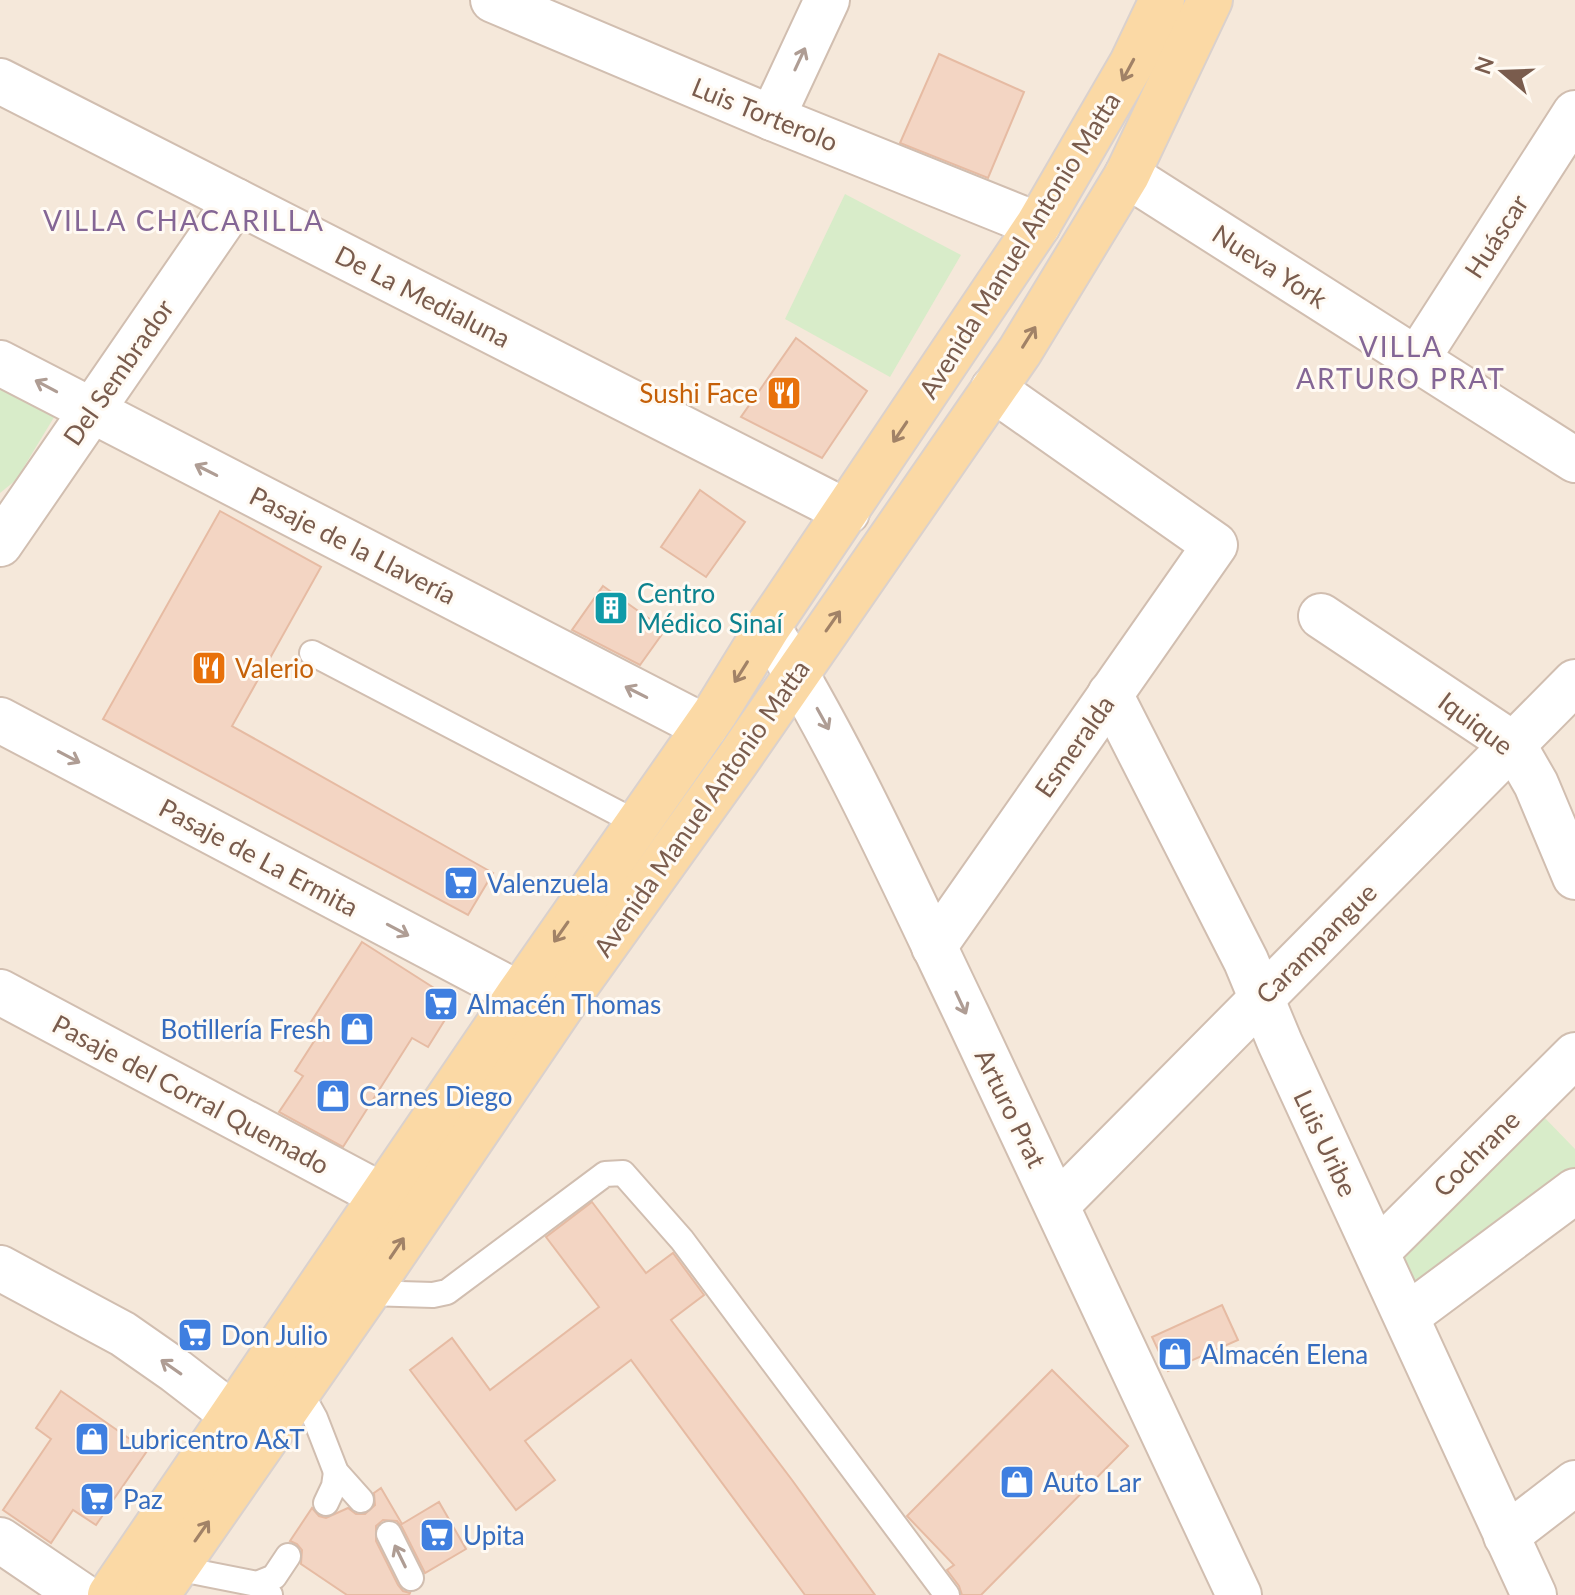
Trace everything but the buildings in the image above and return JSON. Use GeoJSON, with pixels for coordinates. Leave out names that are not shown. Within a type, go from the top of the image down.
{"type":"FeatureCollection","features":[{"type":"Feature","properties":{"kind":"main road","name":"Avenida Manuel Antonio Matta"},"geometry":{"type":"LineString","coordinates":[[110,1595],[519,994],[705,727],[768,627],[1038,225],[1132,63],[1162,0]]}},
{"type":"Feature","properties":{"kind":"main road","name":"Avenida Manuel Antonio Matta"},"geometry":{"type":"LineString","coordinates":[[167,1582],[555,1016],[1020,351],[1127,175],[1210,0]]}},
{"type":"Feature","properties":{"kind":"street","name":"Luis Torterolo"},"geometry":{"type":"LineString","coordinates":[[493,0],[563,14],[772,118],[1038,225]]}},
{"type":"Feature","properties":{"kind":"street"},"geometry":{"type":"LineString","coordinates":[[772,118],[827,0]]}},
{"type":"Feature","properties":{"kind":"street","name":"De La Medialuna"},"geometry":{"type":"LineString","coordinates":[[0,81],[847,512]]}},
{"type":"Feature","properties":{"kind":"street","name":"Huáscar"},"geometry":{"type":"LineString","coordinates":[[1417,359],[1570,133]]}},
{"type":"Feature","properties":{"kind":"street","name":"Nueva York"},"geometry":{"type":"LineString","coordinates":[[1127,175],[1575,460]]}},
{"type":"Feature","properties":{"kind":"street","name":"Del Sembrador"},"geometry":{"type":"LineString","coordinates":[[0,544],[236,201]]}},
{"type":"Feature","properties":{"kind":"street","name":"Pasaje de la Llavería"},"geometry":{"type":"LineString","coordinates":[[0,363],[705,727]]}},
{"type":"Feature","properties":{"kind":"street","name":"Esmeralda"},"geometry":{"type":"LineString","coordinates":[[934,947],[1215,545],[993,389]]}},
{"type":"Feature","properties":{"kind":"street","name":"Iquique"},"geometry":{"type":"LineString","coordinates":[[1321,616],[1513,744],[1536,784],[1575,877]]}},
{"type":"Feature","properties":{"kind":"street","name":"Arturo Prat"},"geometry":{"type":"LineString","coordinates":[[768,627],[825,723],[934,947],[1239,1595]]}},
{"type":"Feature","properties":{"kind":"street","name":"Carampangue"},"geometry":{"type":"LineString","coordinates":[[1057,1205],[1575,682]]}},
{"type":"Feature","properties":{"kind":"street","name":"Luis Uribe"},"geometry":{"type":"LineString","coordinates":[[1110,694],[1246,961],[1534,1595]]}},
{"type":"Feature","properties":{"kind":"street","name":"Pasaje de La Ermita"},"geometry":{"type":"LineString","coordinates":[[0,720],[519,994]]}},
{"type":"Feature","properties":{"kind":"street","name":"Pasaje del Corral Quemado"},"geometry":{"type":"LineString","coordinates":[[0,992],[383,1196]]}},
{"type":"Feature","properties":{"kind":"street","name":"Cochrane"},"geometry":{"type":"LineString","coordinates":[[1377,1252],[1575,1055]]}},
{"type":"Feature","properties":{"kind":"street"},"geometry":{"type":"LineString","coordinates":[[1407,1316],[1575,1191]]}},
{"type":"Feature","properties":{"kind":"street"},"geometry":{"type":"LineString","coordinates":[[0,1268],[123,1334],[233,1415]]}},
{"type":"Feature","properties":{"kind":"street"},"geometry":{"type":"LineString","coordinates":[[1506,1536],[1575,1483]]}},
{"type":"Feature","properties":{"kind":"street"},"geometry":{"type":"LineString","coordinates":[[0,1540],[81,1595]]}},
{"type":"Feature","properties":{"kind":"lane"},"geometry":{"type":"LineString","coordinates":[[312,653],[637,823]]}},
{"type":"Feature","properties":{"kind":"lane"},"geometry":{"type":"LineString","coordinates":[[367,1293],[433,1295],[447,1292],[605,1174],[623,1173],[682,1240],[947,1595]]}},
{"type":"Feature","properties":{"kind":"lane"},"geometry":{"type":"LineString","coordinates":[[300,1391],[315,1418],[336,1472],[361,1500]]}},
{"type":"Feature","properties":{"kind":"lane"},"geometry":{"type":"LineString","coordinates":[[326,1503],[333,1491],[336,1472]]}},
{"type":"Feature","properties":{"kind":"lane"},"geometry":{"type":"LineString","coordinates":[[389,1534],[411,1578]]}},
{"type":"Feature","properties":{"kind":"lane"},"geometry":{"type":"LineString","coordinates":[[167,1582],[263,1590],[288,1556]]}},
{"type":"Feature","properties":{"kind":"shaded area"},"geometry":{"type":"Polygon","coordinates":[[[0,0],[1575,0],[1575,1595],[0,1595],[0,0]]]}},
{"type":"Feature","properties":{"kind":"green space"},"geometry":{"type":"Polygon","coordinates":[[[845,194],[961,255],[890,377],[785,319],[845,194]]]}},
{"type":"Feature","properties":{"kind":"green space"},"geometry":{"type":"Polygon","coordinates":[[[0,372],[59,409],[16,480],[0,493],[0,372]]]}},
{"type":"Feature","properties":{"kind":"green space"},"geometry":{"type":"Polygon","coordinates":[[[1541,1114],[1575,1149],[1575,1183],[1421,1293],[1401,1251],[1541,1114]]]}},
{"type":"Feature","properties":{"kind":"place","name":"Sushi Face"},"geometry":{"type":"Point","coordinates":[784,393]}},
{"type":"Feature","properties":{"kind":"place","name":"Centro Médico Sinaí"},"geometry":{"type":"Point","coordinates":[611,608]}},
{"type":"Feature","properties":{"kind":"place","name":"Valerio"},"geometry":{"type":"Point","coordinates":[209,668]}},
{"type":"Feature","properties":{"kind":"place","name":"Valenzuela"},"geometry":{"type":"Point","coordinates":[461,883]}},
{"type":"Feature","properties":{"kind":"place","name":"Almacén Thomas"},"geometry":{"type":"Point","coordinates":[441,1004]}},
{"type":"Feature","properties":{"kind":"place","name":"Botillería Fresh"},"geometry":{"type":"Point","coordinates":[357,1029]}},
{"type":"Feature","properties":{"kind":"place","name":"Carnes Diego"},"geometry":{"type":"Point","coordinates":[333,1096]}},
{"type":"Feature","properties":{"kind":"place","name":"Don Julio"},"geometry":{"type":"Point","coordinates":[195,1335]}},
{"type":"Feature","properties":{"kind":"place","name":"Almacén Elena"},"geometry":{"type":"Point","coordinates":[1175,1354]}},
{"type":"Feature","properties":{"kind":"place","name":"Lubricentro A&T"},"geometry":{"type":"Point","coordinates":[92,1439]}},
{"type":"Feature","properties":{"kind":"place","name":"Auto Lar"},"geometry":{"type":"Point","coordinates":[1017,1482]}},
{"type":"Feature","properties":{"kind":"place","name":"Paz"},"geometry":{"type":"Point","coordinates":[97,1499]}},
{"type":"Feature","properties":{"kind":"place","name":"Upita"},"geometry":{"type":"Point","coordinates":[437,1535]}},
{"type":"Feature","properties":{"kind":"district","name":"VILLA CHACARILLA"},"geometry":{"type":"Point","coordinates":[184,220]}},
{"type":"Feature","properties":{"kind":"district","name":"VILLA ARTURO PRAT"},"geometry":{"type":"Point","coordinates":[1401,362]}}]}
